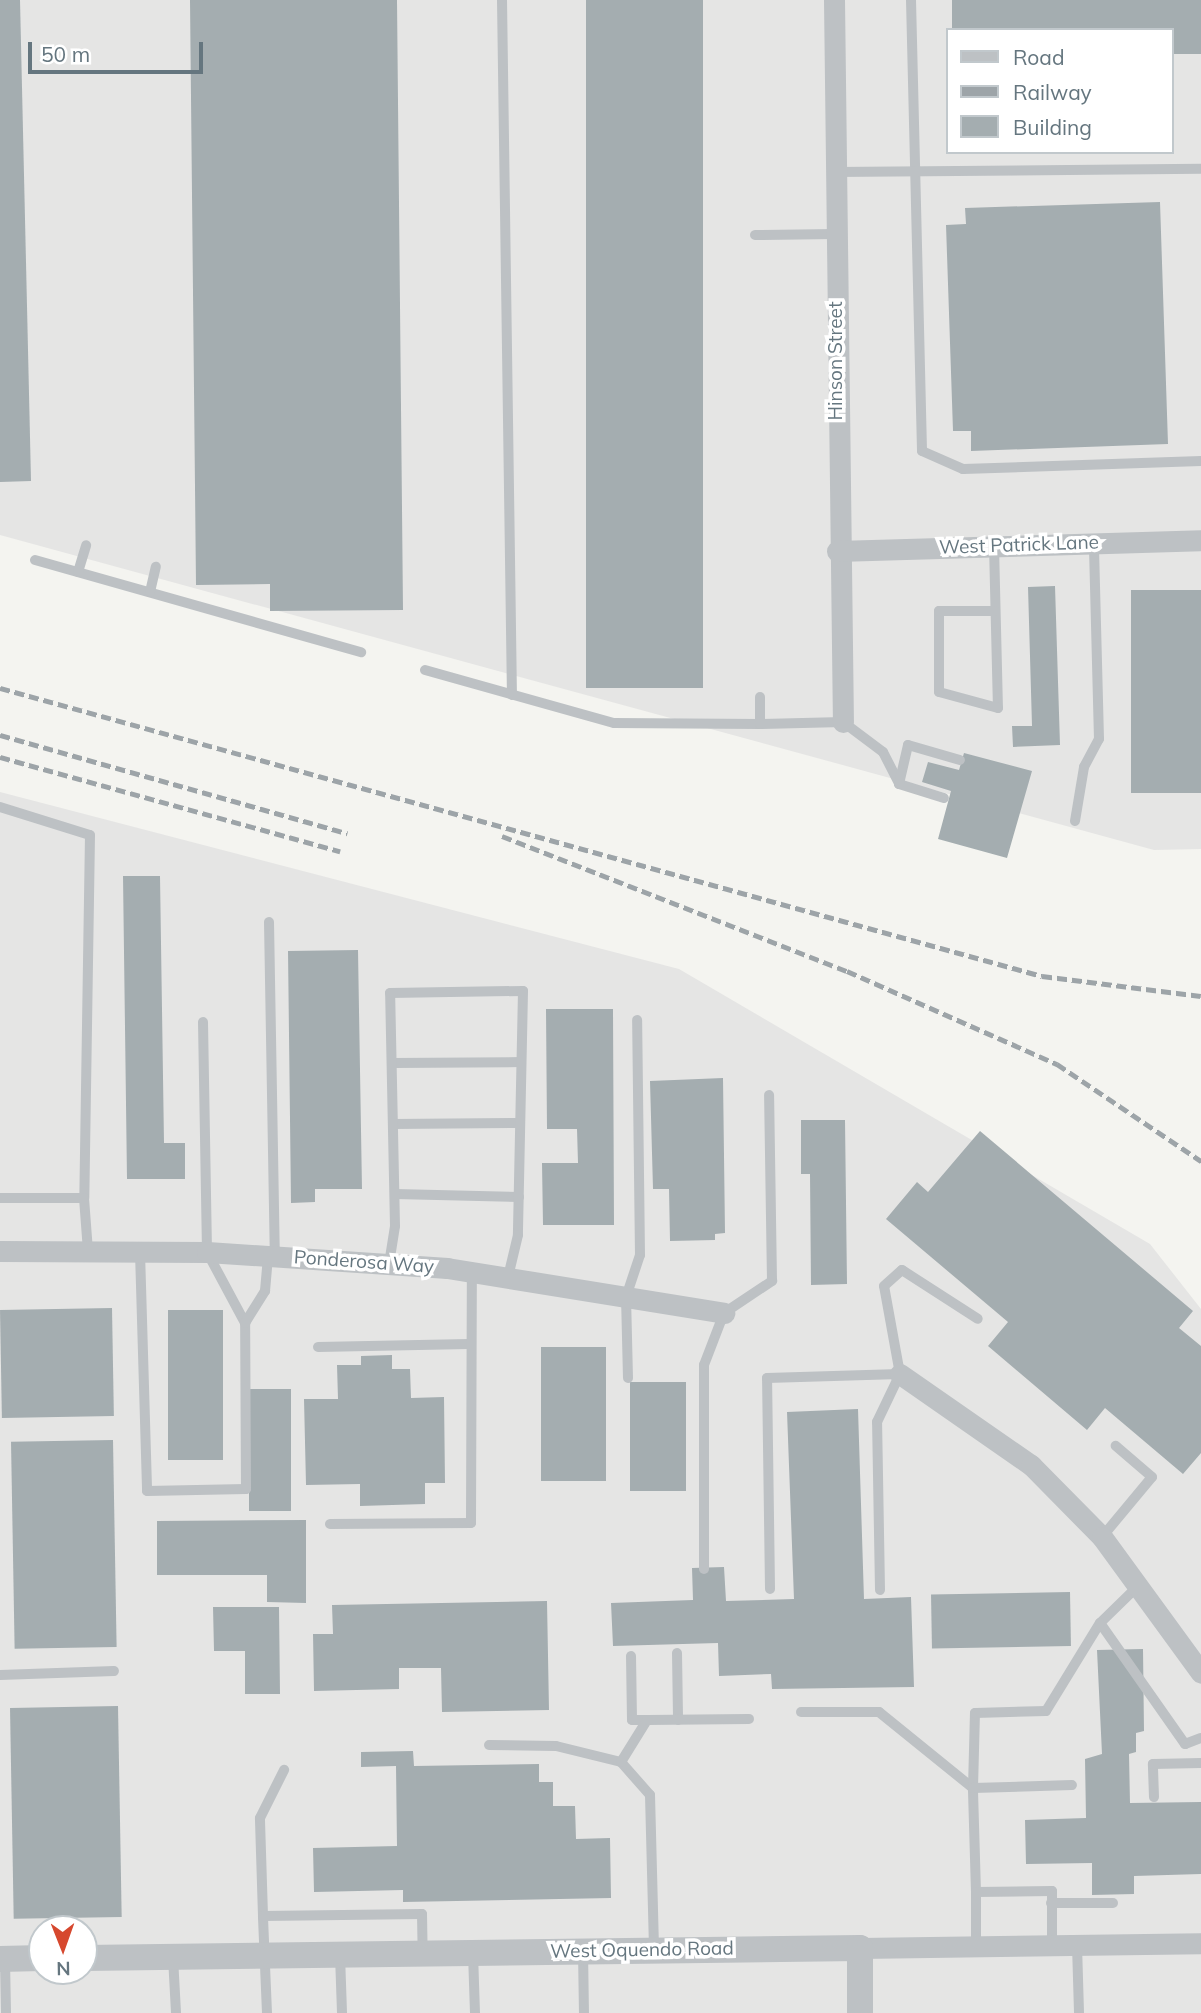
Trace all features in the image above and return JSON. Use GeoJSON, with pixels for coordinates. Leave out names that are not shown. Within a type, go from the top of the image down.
{"type":"FeatureCollection","features":[{"type":"Feature","properties":{"kind":"street","name":"Hinson Street"},"geometry":{"type":"LineString","coordinates":[[834,0],[837,551],[843,722]]}},
{"type":"Feature","properties":{"kind":"street","name":"West Patrick Lane"},"geometry":{"type":"LineString","coordinates":[[837,551],[1201,540]]}},
{"type":"Feature","properties":{"kind":"street","name":"Ponderosa Way"},"geometry":{"type":"LineString","coordinates":[[0,1251],[207,1252],[472,1271],[724,1313]]}},
{"type":"Feature","properties":{"kind":"street"},"geometry":{"type":"LineString","coordinates":[[900,1374],[1031,1465],[1102,1537],[1200,1670]]}},
{"type":"Feature","properties":{"kind":"street","name":"West Oquendo Road"},"geometry":{"type":"LineString","coordinates":[[98,1958],[1201,1943]]}},
{"type":"Feature","properties":{"kind":"street"},"geometry":{"type":"LineString","coordinates":[[860,1948],[860,2013]]}},
{"type":"Feature","properties":{"kind":"street"},"geometry":{"type":"LineString","coordinates":[[3,1959],[28,1958]]}},
{"type":"Feature","properties":{"kind":"lane"},"geometry":{"type":"LineString","coordinates":[[502,0],[512,695]]}},
{"type":"Feature","properties":{"kind":"lane"},"geometry":{"type":"LineString","coordinates":[[911,0],[913,169],[922,451],[962,469],[1201,461]]}},
{"type":"Feature","properties":{"kind":"lane"},"geometry":{"type":"LineString","coordinates":[[835,172],[913,169],[1201,169]]}},
{"type":"Feature","properties":{"kind":"lane"},"geometry":{"type":"LineString","coordinates":[[755,235],[835,234]]}},
{"type":"Feature","properties":{"kind":"lane"},"geometry":{"type":"LineString","coordinates":[[1075,821],[1084,767],[1099,738],[1094,543]]}},
{"type":"Feature","properties":{"kind":"lane"},"geometry":{"type":"LineString","coordinates":[[78,572],[86,545]]}},
{"type":"Feature","properties":{"kind":"lane"},"geometry":{"type":"LineString","coordinates":[[994,546],[998,708],[939,692],[939,611],[994,611]]}},
{"type":"Feature","properties":{"kind":"lane"},"geometry":{"type":"LineString","coordinates":[[35,560],[361,652]]}},
{"type":"Feature","properties":{"kind":"lane"},"geometry":{"type":"LineString","coordinates":[[150,592],[156,567]]}},
{"type":"Feature","properties":{"kind":"lane"},"geometry":{"type":"LineString","coordinates":[[425,670],[614,723],[843,722],[883,752],[898,784],[944,798]]}},
{"type":"Feature","properties":{"kind":"lane"},"geometry":{"type":"LineString","coordinates":[[760,697],[760,723]]}},
{"type":"Feature","properties":{"kind":"lane"},"geometry":{"type":"LineString","coordinates":[[898,784],[908,745],[960,760]]}},
{"type":"Feature","properties":{"kind":"lane"},"geometry":{"type":"LineString","coordinates":[[0,807],[90,835],[84,1198],[88,1251]]}},
{"type":"Feature","properties":{"kind":"lane"},"geometry":{"type":"LineString","coordinates":[[245,1324],[265,1291],[271,1256],[269,922]]}},
{"type":"Feature","properties":{"kind":"lane"},"geometry":{"type":"LineString","coordinates":[[388,1264],[394,1194],[390,993],[523,991],[519,1197],[508,1278]]}},
{"type":"Feature","properties":{"kind":"lane"},"geometry":{"type":"LineString","coordinates":[[628,1378],[626,1297],[640,1255],[637,1020]]}},
{"type":"Feature","properties":{"kind":"lane"},"geometry":{"type":"LineString","coordinates":[[140,1252],[147,1491],[246,1489],[245,1324],[207,1252],[203,1021]]}},
{"type":"Feature","properties":{"kind":"lane"},"geometry":{"type":"LineString","coordinates":[[393,1063],[522,1062]]}},
{"type":"Feature","properties":{"kind":"lane"},"geometry":{"type":"LineString","coordinates":[[704,1569],[704,1365],[724,1313],[772,1280],[769,1095]]}},
{"type":"Feature","properties":{"kind":"lane"},"geometry":{"type":"LineString","coordinates":[[393,1124],[520,1123]]}},
{"type":"Feature","properties":{"kind":"lane"},"geometry":{"type":"LineString","coordinates":[[394,1194],[519,1197]]}},
{"type":"Feature","properties":{"kind":"lane"},"geometry":{"type":"LineString","coordinates":[[0,1198],[84,1198]]}},
{"type":"Feature","properties":{"kind":"lane"},"geometry":{"type":"LineString","coordinates":[[880,1590],[877,1422],[900,1374],[884,1286],[902,1270],[978,1319]]}},
{"type":"Feature","properties":{"kind":"lane"},"geometry":{"type":"LineString","coordinates":[[330,1524],[471,1523],[469,1344],[472,1271]]}},
{"type":"Feature","properties":{"kind":"lane"},"geometry":{"type":"LineString","coordinates":[[318,1347],[469,1344]]}},
{"type":"Feature","properties":{"kind":"lane"},"geometry":{"type":"LineString","coordinates":[[770,1589],[767,1378],[900,1374]]}},
{"type":"Feature","properties":{"kind":"lane"},"geometry":{"type":"LineString","coordinates":[[1102,1537],[1152,1477],[1116,1446]]}},
{"type":"Feature","properties":{"kind":"lane"},"geometry":{"type":"LineString","coordinates":[[976,1946],[973,1788],[975,1713],[1046,1711],[1100,1623],[1139,1585]]}},
{"type":"Feature","properties":{"kind":"lane"},"geometry":{"type":"LineString","coordinates":[[1100,1623],[1185,1744],[1201,1738]]}},
{"type":"Feature","properties":{"kind":"lane"},"geometry":{"type":"LineString","coordinates":[[677,1653],[678,1720]]}},
{"type":"Feature","properties":{"kind":"lane"},"geometry":{"type":"LineString","coordinates":[[631,1656],[632,1720],[749,1719]]}},
{"type":"Feature","properties":{"kind":"lane"},"geometry":{"type":"LineString","coordinates":[[0,1675],[114,1671]]}},
{"type":"Feature","properties":{"kind":"lane"},"geometry":{"type":"LineString","coordinates":[[802,1712],[880,1712],[973,1788],[1072,1785]]}},
{"type":"Feature","properties":{"kind":"lane"},"geometry":{"type":"LineString","coordinates":[[621,1762],[647,1720]]}},
{"type":"Feature","properties":{"kind":"lane"},"geometry":{"type":"LineString","coordinates":[[489,1745],[556,1746],[621,1762],[650,1795],[654,1950]]}},
{"type":"Feature","properties":{"kind":"lane"},"geometry":{"type":"LineString","coordinates":[[1154,1797],[1153,1765],[1201,1763]]}},
{"type":"Feature","properties":{"kind":"lane"},"geometry":{"type":"LineString","coordinates":[[267,2013],[260,1818],[284,1770]]}},
{"type":"Feature","properties":{"kind":"lane"},"geometry":{"type":"LineString","coordinates":[[976,1892],[1052,1891],[1052,1945]]}},
{"type":"Feature","properties":{"kind":"lane"},"geometry":{"type":"LineString","coordinates":[[1051,1903],[1113,1903]]}},
{"type":"Feature","properties":{"kind":"lane"},"geometry":{"type":"LineString","coordinates":[[263,1916],[422,1914],[423,1953]]}},
{"type":"Feature","properties":{"kind":"lane"},"geometry":{"type":"LineString","coordinates":[[1077,1945],[1079,2013]]}},
{"type":"Feature","properties":{"kind":"lane"},"geometry":{"type":"LineString","coordinates":[[583,1951],[584,2013]]}},
{"type":"Feature","properties":{"kind":"lane"},"geometry":{"type":"LineString","coordinates":[[473,1953],[475,2013]]}},
{"type":"Feature","properties":{"kind":"lane"},"geometry":{"type":"LineString","coordinates":[[340,1955],[342,2013]]}},
{"type":"Feature","properties":{"kind":"lane"},"geometry":{"type":"LineString","coordinates":[[173,1957],[176,2013]]}},
{"type":"Feature","properties":{"kind":"lane"},"geometry":{"type":"LineString","coordinates":[[3,1959],[6,2013]]}},
{"type":"Feature","properties":{"kind":"shaded area"},"geometry":{"type":"Polygon","coordinates":[[[0,0],[1201,0],[1201,849],[1154,850],[0,535],[0,0]]]}},
{"type":"Feature","properties":{"kind":"shaded area"},"geometry":{"type":"Polygon","coordinates":[[[0,792],[679,969],[1150,1244],[1201,1309],[1201,2013],[0,2013],[0,792]]]}},
{"type":"Feature","properties":{"kind":"building"},"geometry":{"type":"Polygon","coordinates":[[[0,0],[20,0],[31,481],[0,482],[0,0]]]}},
{"type":"Feature","properties":{"kind":"building"},"geometry":{"type":"Polygon","coordinates":[[[190,0],[397,0],[403,610],[270,611],[270,584],[196,585],[190,0]]]}},
{"type":"Feature","properties":{"kind":"building"},"geometry":{"type":"Polygon","coordinates":[[[586,0],[703,0],[703,688],[586,688],[586,0]]]}},
{"type":"Feature","properties":{"kind":"building"},"geometry":{"type":"Polygon","coordinates":[[[952,0],[1201,0],[1201,54],[1173,54],[1173,28],[952,28],[952,0]]]}},
{"type":"Feature","properties":{"kind":"building"},"geometry":{"type":"Polygon","coordinates":[[[1160,202],[1168,444],[971,451],[971,431],[953,431],[946,225],[966,224],[965,208],[1160,202]]]}},
{"type":"Feature","properties":{"kind":"building"},"geometry":{"type":"Polygon","coordinates":[[[1055,586],[1060,745],[1013,747],[1012,726],[1032,726],[1028,587],[1055,586]]]}},
{"type":"Feature","properties":{"kind":"building"},"geometry":{"type":"Polygon","coordinates":[[[1131,590],[1201,590],[1201,793],[1131,793],[1131,590]]]}},
{"type":"Feature","properties":{"kind":"building"},"geometry":{"type":"Polygon","coordinates":[[[964,753],[1032,771],[1007,858],[938,839],[951,791],[922,782],[928,762],[959,770],[964,753]]]}},
{"type":"Feature","properties":{"kind":"building"},"geometry":{"type":"Polygon","coordinates":[[[123,876],[160,876],[164,1143],[185,1143],[185,1179],[127,1179],[123,876]]]}},
{"type":"Feature","properties":{"kind":"building"},"geometry":{"type":"Polygon","coordinates":[[[358,950],[362,1189],[315,1189],[315,1202],[291,1203],[288,951],[358,950]]]}},
{"type":"Feature","properties":{"kind":"building"},"geometry":{"type":"Polygon","coordinates":[[[546,1009],[613,1009],[614,1225],[543,1225],[542,1163],[578,1163],[577,1129],[547,1129],[546,1009]]]}},
{"type":"Feature","properties":{"kind":"building"},"geometry":{"type":"Polygon","coordinates":[[[723,1078],[725,1233],[715,1234],[715,1240],[670,1241],[669,1189],[653,1189],[650,1081],[723,1078]]]}},
{"type":"Feature","properties":{"kind":"building"},"geometry":{"type":"Polygon","coordinates":[[[801,1120],[845,1120],[847,1284],[811,1285],[810,1174],[801,1174],[801,1120]]]}},
{"type":"Feature","properties":{"kind":"building"},"geometry":{"type":"Polygon","coordinates":[[[980,1131],[1193,1311],[1179,1328],[1201,1346],[1201,1453],[1183,1474],[1105,1408],[1087,1430],[988,1346],[1008,1322],[886,1219],[917,1182],[928,1192],[980,1131]]]}},
{"type":"Feature","properties":{"kind":"building"},"geometry":{"type":"Polygon","coordinates":[[[112,1308],[114,1416],[2,1418],[0,1310],[112,1308]]]}},
{"type":"Feature","properties":{"kind":"building"},"geometry":{"type":"Polygon","coordinates":[[[168,1310],[223,1310],[223,1460],[168,1460],[168,1310]]]}},
{"type":"Feature","properties":{"kind":"building"},"geometry":{"type":"Polygon","coordinates":[[[541,1347],[606,1347],[606,1481],[541,1481],[541,1347]]]}},
{"type":"Feature","properties":{"kind":"building"},"geometry":{"type":"Polygon","coordinates":[[[392,1355],[392,1369],[410,1369],[411,1398],[444,1397],[445,1483],[425,1483],[425,1504],[360,1506],[360,1484],[306,1485],[304,1399],[338,1399],[337,1365],[361,1365],[361,1356],[392,1355]]]}},
{"type":"Feature","properties":{"kind":"building"},"geometry":{"type":"Polygon","coordinates":[[[630,1382],[686,1382],[686,1491],[630,1491],[630,1382]]]}},
{"type":"Feature","properties":{"kind":"building"},"geometry":{"type":"Polygon","coordinates":[[[249,1389],[291,1389],[291,1511],[249,1511],[249,1389]]]}},
{"type":"Feature","properties":{"kind":"building"},"geometry":{"type":"Polygon","coordinates":[[[858,1409],[864,1599],[911,1597],[914,1687],[772,1689],[771,1674],[719,1676],[718,1643],[613,1646],[611,1603],[693,1600],[692,1568],[724,1567],[726,1601],[794,1599],[787,1412],[858,1409]]]}},
{"type":"Feature","properties":{"kind":"building"},"geometry":{"type":"Polygon","coordinates":[[[113,1440],[117,1647],[15,1649],[11,1442],[113,1440]]]}},
{"type":"Feature","properties":{"kind":"building"},"geometry":{"type":"Polygon","coordinates":[[[306,1520],[306,1603],[267,1602],[267,1575],[157,1575],[157,1521],[306,1520]]]}},
{"type":"Feature","properties":{"kind":"building"},"geometry":{"type":"Polygon","coordinates":[[[1070,1592],[1071,1646],[932,1648],[931,1594],[1070,1592]]]}},
{"type":"Feature","properties":{"kind":"building"},"geometry":{"type":"Polygon","coordinates":[[[547,1601],[549,1710],[442,1712],[441,1668],[399,1668],[399,1689],[314,1691],[313,1634],[333,1634],[332,1605],[547,1601]]]}},
{"type":"Feature","properties":{"kind":"building"},"geometry":{"type":"Polygon","coordinates":[[[213,1607],[279,1607],[280,1694],[245,1694],[245,1651],[214,1651],[213,1607]]]}},
{"type":"Feature","properties":{"kind":"building"},"geometry":{"type":"Polygon","coordinates":[[[1143,1649],[1144,1731],[1136,1733],[1136,1752],[1129,1754],[1130,1803],[1201,1802],[1201,1874],[1134,1876],[1134,1894],[1092,1895],[1092,1863],[1026,1864],[1025,1820],[1086,1818],[1085,1759],[1102,1754],[1097,1650],[1143,1649]]]}},
{"type":"Feature","properties":{"kind":"building"},"geometry":{"type":"Polygon","coordinates":[[[118,1706],[122,1917],[28,1915],[28,1919],[14,1919],[10,1708],[118,1706]]]}},
{"type":"Feature","properties":{"kind":"building"},"geometry":{"type":"Polygon","coordinates":[[[413,1751],[414,1766],[539,1764],[539,1782],[553,1782],[553,1806],[575,1806],[576,1839],[610,1838],[611,1898],[403,1902],[403,1890],[314,1892],[313,1848],[397,1846],[396,1766],[361,1767],[361,1752],[413,1751]]]}},
{"type":"Feature","properties":{"kind":"railway"},"geometry":{"type":"LineString","coordinates":[[0,688],[1042,976],[1201,996]]}},
{"type":"Feature","properties":{"kind":"railway"},"geometry":{"type":"LineString","coordinates":[[0,735],[347,833]]}},
{"type":"Feature","properties":{"kind":"railway"},"geometry":{"type":"LineString","coordinates":[[0,757],[340,851]]}},
{"type":"Feature","properties":{"kind":"railway"},"geometry":{"type":"LineString","coordinates":[[502,836],[847,971],[1057,1064],[1201,1161]]}}]}
